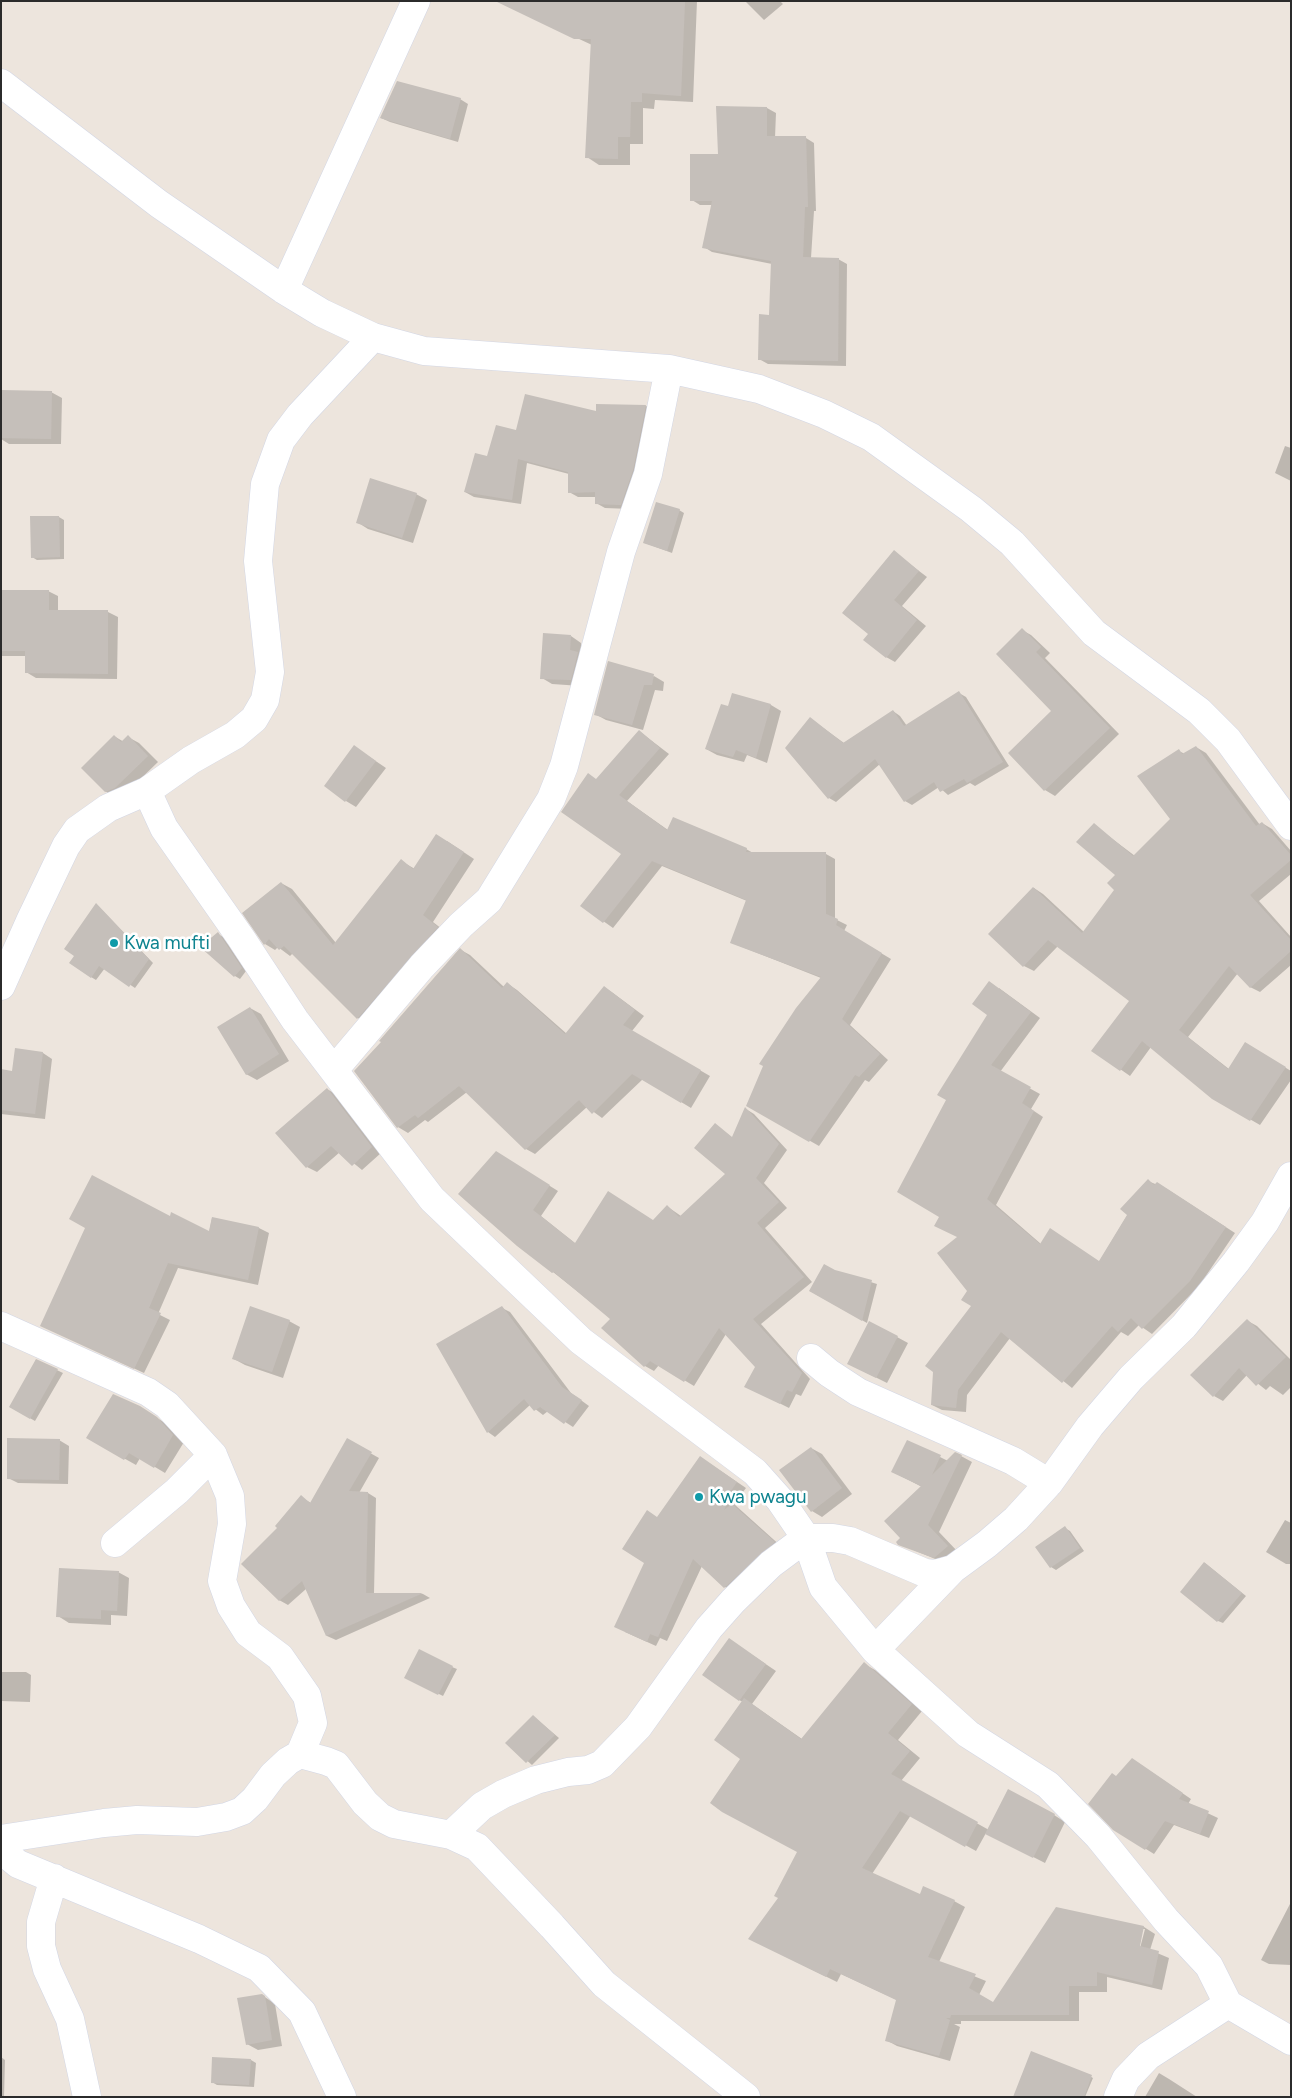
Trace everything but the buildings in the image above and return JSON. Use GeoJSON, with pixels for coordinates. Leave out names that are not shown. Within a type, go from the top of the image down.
{"type":"FeatureCollection","features":[{"type":"Feature","properties":{"kind":"street"},"geometry":{"type":"LineString","coordinates":[[284,290],[416,1]]}},
{"type":"Feature","properties":{"kind":"street"},"geometry":{"type":"LineString","coordinates":[[1,83],[159,204],[284,290],[322,313],[373,337],[424,351],[670,369],[758,389],[824,414],[871,437],[971,509],[1012,543],[1094,633],[1199,711],[1228,740],[1291,826]]}},
{"type":"Feature","properties":{"kind":"street"},"geometry":{"type":"LineString","coordinates":[[1,986],[66,846],[77,830],[108,808],[147,791],[191,760],[235,735],[254,719],[265,700],[270,672],[258,561],[265,484],[281,440],[300,415],[373,337]]}},
{"type":"Feature","properties":{"kind":"street"},"geometry":{"type":"LineString","coordinates":[[334,1070],[422,966],[461,924],[489,900],[551,799],[564,766],[620,552],[652,459],[670,369]]}},
{"type":"Feature","properties":{"kind":"street"},"geometry":{"type":"LineString","coordinates":[[147,791],[164,828],[241,938],[294,1020],[432,1199],[581,1341],[755,1472],[780,1500],[806,1538],[823,1587],[875,1650],[968,1734],[1048,1785],[1098,1836],[1166,1920],[1209,1966],[1228,2004],[1291,2041]]}},
{"type":"Feature","properties":{"kind":"street"},"geometry":{"type":"LineString","coordinates":[[875,1650],[953,1569],[987,1544],[1016,1519],[1049,1483],[1090,1426],[1131,1378],[1184,1326],[1236,1262],[1265,1222],[1291,1176]]}},
{"type":"Feature","properties":{"kind":"street"},"geometry":{"type":"LineString","coordinates":[[1,1326],[148,1392],[167,1405],[213,1455],[230,1496],[232,1524],[222,1581],[231,1606],[248,1633],[280,1657],[307,1696],[313,1723],[300,1754],[288,1761],[273,1775],[256,1799],[242,1811],[226,1817],[197,1822],[137,1820],[104,1823],[1,1839]]}},
{"type":"Feature","properties":{"kind":"street"},"geometry":{"type":"LineString","coordinates":[[811,1358],[830,1374],[858,1392],[1013,1461],[1049,1483]]}},
{"type":"Feature","properties":{"kind":"street"},"geometry":{"type":"LineString","coordinates":[[115,1543],[177,1491],[213,1455]]}},
{"type":"Feature","properties":{"kind":"street"},"geometry":{"type":"LineString","coordinates":[[451,1835],[482,1806],[503,1794],[536,1780],[568,1772],[588,1770],[602,1764],[638,1727],[709,1628],[733,1601],[771,1564],[806,1538],[833,1538],[850,1541],[925,1573],[935,1574],[953,1569]]}},
{"type":"Feature","properties":{"kind":"street"},"geometry":{"type":"LineString","coordinates":[[300,1754],[336,1765],[366,1803],[380,1817],[394,1824],[451,1835],[476,1846],[604,1984],[746,2097]]}},
{"type":"Feature","properties":{"kind":"street"},"geometry":{"type":"LineString","coordinates":[[1,1850],[18,1864],[199,1940],[259,1968],[302,2012],[342,2097]]}},
{"type":"Feature","properties":{"kind":"street"},"geometry":{"type":"LineString","coordinates":[[54,1878],[41,1922],[40,1946],[47,1969],[70,2019],[87,2097]]}},
{"type":"Feature","properties":{"kind":"street"},"geometry":{"type":"LineString","coordinates":[[1118,2097],[1126,2079],[1148,2056],[1228,2004]]}},
{"type":"Feature","properties":{"kind":"place","name":"Kwa mufti"},"geometry":{"type":"Point","coordinates":[114,943]}},
{"type":"Feature","properties":{"kind":"place","name":"Kwa pwagu"},"geometry":{"type":"Point","coordinates":[699,1497]}}]}
